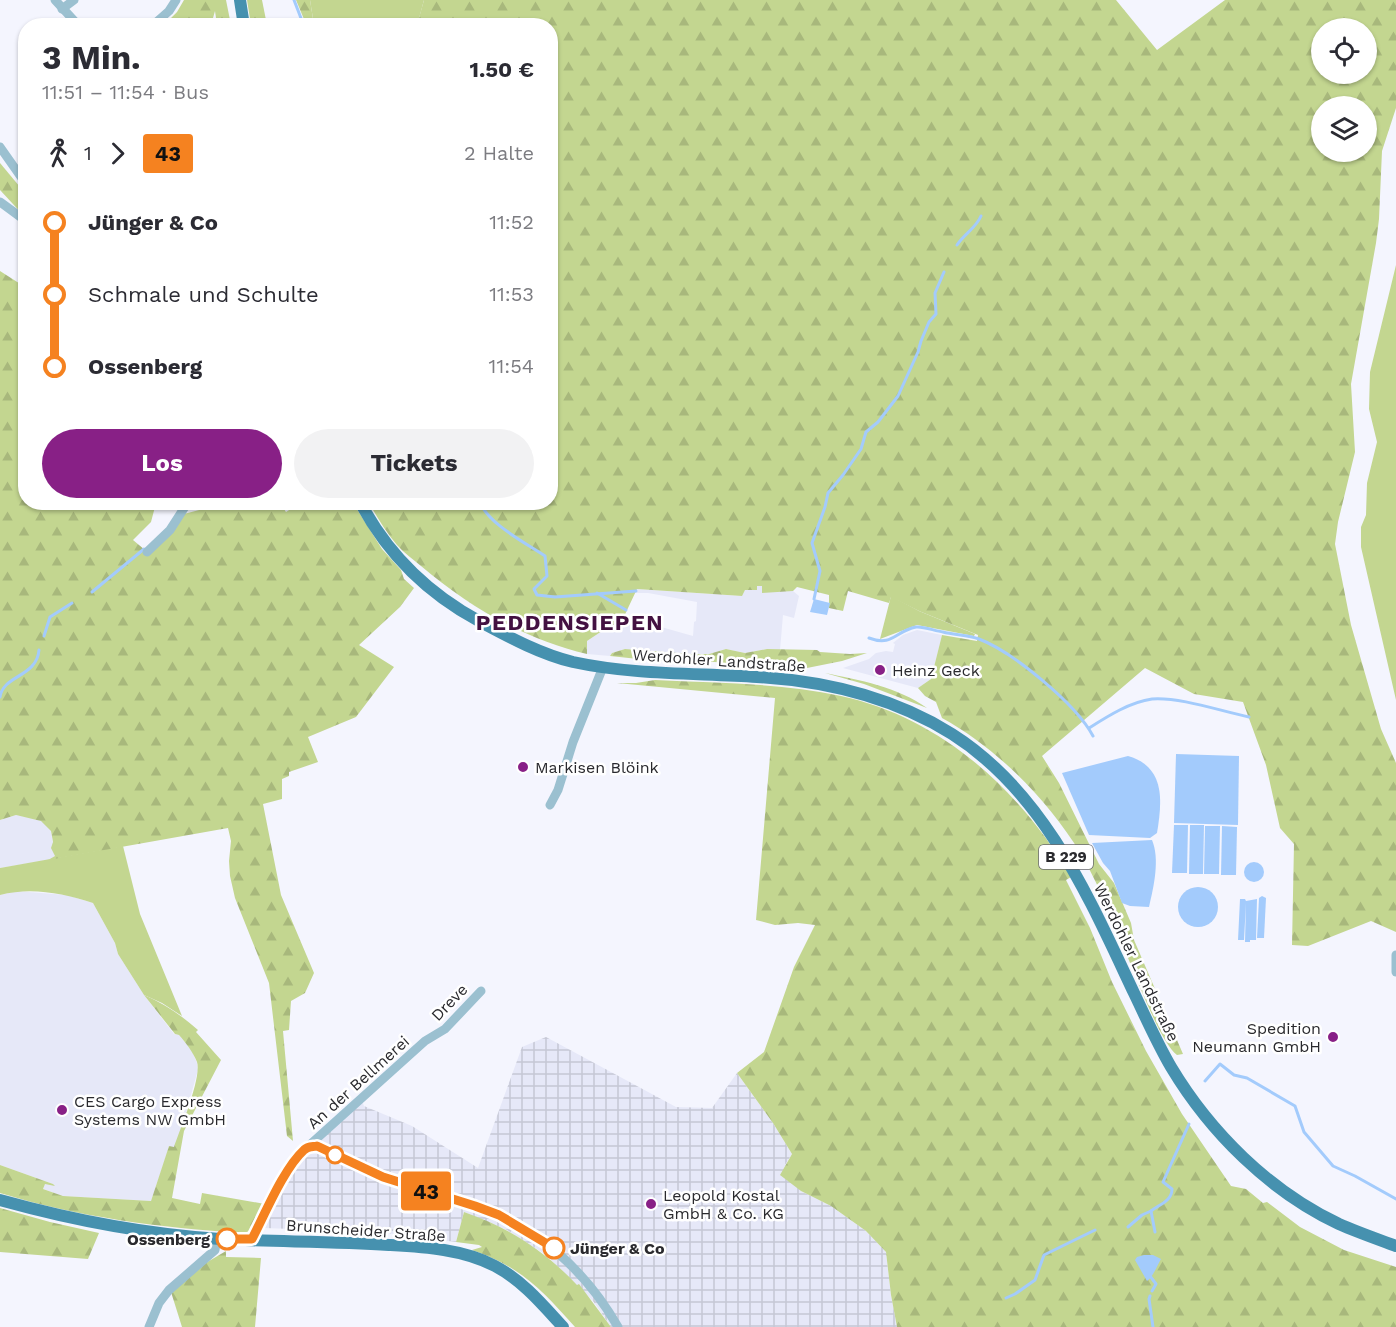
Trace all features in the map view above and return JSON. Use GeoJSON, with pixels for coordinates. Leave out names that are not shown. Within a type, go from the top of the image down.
{"type":"FeatureCollection","features":[{"type":"Feature","properties":{"kind":"main road"},"geometry":{"type":"LineString","coordinates":[[240,0],[243,18]]}},
{"type":"Feature","properties":{"kind":"main road","name":"Werdohler Landstraße"},"geometry":{"type":"LineString","coordinates":[[365,510],[387,546],[412,575],[442,599],[535,650],[603,668],[758,677],[834,686],[908,710],[954,736],[999,771],[1033,809],[1061,848],[1095,910],[1160,1048],[1189,1094],[1214,1126],[1256,1169],[1294,1198],[1338,1223],[1396,1246]]}},
{"type":"Feature","properties":{"kind":"main road","name":"Brunscheider Straße"},"geometry":{"type":"LineString","coordinates":[[0,1200],[55,1215],[130,1230],[217,1238],[356,1243],[457,1252],[495,1266],[515,1279],[529,1290],[563,1327]]}},
{"type":"Feature","properties":{"kind":"street"},"geometry":{"type":"LineString","coordinates":[[55,0],[71,18]]}},
{"type":"Feature","properties":{"kind":"street"},"geometry":{"type":"LineString","coordinates":[[62,9],[74,0]]}},
{"type":"Feature","properties":{"kind":"street"},"geometry":{"type":"LineString","coordinates":[[161,18],[176,0]]}},
{"type":"Feature","properties":{"kind":"street"},"geometry":{"type":"LineString","coordinates":[[0,147],[18,173]]}},
{"type":"Feature","properties":{"kind":"street"},"geometry":{"type":"LineString","coordinates":[[0,202],[18,215]]}},
{"type":"Feature","properties":{"kind":"street"},"geometry":{"type":"LineString","coordinates":[[147,552],[170,530],[183,510]]}},
{"type":"Feature","properties":{"kind":"street"},"geometry":{"type":"LineString","coordinates":[[550,806],[603,668]]}},
{"type":"Feature","properties":{"kind":"street"},"geometry":{"type":"LineString","coordinates":[[1396,956],[1396,972]]}},
{"type":"Feature","properties":{"kind":"street","name":"Dreve"},"geometry":{"type":"LineString","coordinates":[[438,1034],[481,990]]}},
{"type":"Feature","properties":{"kind":"street","name":"An der Bellmerei"},"geometry":{"type":"LineString","coordinates":[[308,1147],[425,1041],[438,1034]]}},
{"type":"Feature","properties":{"kind":"street","name":"An der Bellmerei"},"geometry":{"type":"LineString","coordinates":[[308,1147],[317,1146],[383,1177],[475,1206],[518,1225],[554,1248],[580,1273],[618,1327]]}},
{"type":"Feature","properties":{"kind":"street"},"geometry":{"type":"LineString","coordinates":[[252,1239],[274,1195],[300,1155],[308,1147]]}},
{"type":"Feature","properties":{"kind":"street"},"geometry":{"type":"LineString","coordinates":[[149,1327],[159,1303],[169,1290],[215,1250],[217,1238]]}},
{"type":"Feature","properties":{"kind":"shaded area"},"geometry":{"type":"Polygon","coordinates":[[[757,586],[762,586],[762,592],[793,591],[799,596],[794,618],[783,615],[780,650],[767,649],[745,653],[726,649],[709,654],[671,654],[625,649],[612,653],[610,656],[587,654],[587,641],[608,627],[620,625],[624,616],[634,619],[634,625],[647,626],[647,623],[693,636],[697,602],[648,593],[634,593],[637,589],[741,596],[745,590],[756,590],[757,586]]]}},
{"type":"Feature","properties":{"kind":"shaded area"},"geometry":{"type":"Polygon","coordinates":[[[917,630],[942,635],[931,679],[918,688],[843,668],[869,659],[876,653],[893,652],[895,644],[893,643],[903,635],[917,630]]]}},
{"type":"Feature","properties":{"kind":"shaded area"},"geometry":{"type":"Polygon","coordinates":[[[16,815],[41,820],[51,831],[55,856],[48,860],[0,868],[0,820],[16,815]]]}},
{"type":"Feature","properties":{"kind":"shaded area"},"geometry":{"type":"Polygon","coordinates":[[[16,891],[67,895],[93,903],[115,943],[118,954],[144,995],[174,1034],[179,1035],[192,1051],[198,1070],[181,1130],[174,1148],[169,1147],[151,1201],[63,1196],[43,1189],[45,1183],[53,1184],[0,1165],[0,895],[16,891]]]}},
{"type":"Feature","properties":{"kind":"shaded area"},"geometry":{"type":"Polygon","coordinates":[[[546,1037],[676,1107],[712,1108],[737,1073],[792,1154],[785,1165],[801,1191],[831,1206],[866,1231],[886,1252],[897,1327],[611,1327],[593,1301],[546,1255],[507,1230],[464,1212],[456,1242],[379,1232],[264,1228],[277,1197],[305,1155],[362,1101],[364,1106],[412,1126],[478,1168],[522,1047],[546,1037]]]}},
{"type":"Feature","properties":{"kind":"green space"},"geometry":{"type":"Polygon","coordinates":[[[184,0],[226,0],[230,18],[216,18],[215,11],[213,18],[171,18],[184,0]]]}},
{"type":"Feature","properties":{"kind":"green space"},"geometry":{"type":"Polygon","coordinates":[[[247,0],[262,0],[266,18],[250,18],[247,0]]]}},
{"type":"Feature","properties":{"kind":"green space"},"geometry":{"type":"Polygon","coordinates":[[[296,0],[310,0],[313,18],[304,18],[296,0]]]}},
{"type":"Feature","properties":{"kind":"green space"},"geometry":{"type":"Polygon","coordinates":[[[310,0],[424,0],[419,18],[313,18],[310,0]]]}},
{"type":"Feature","properties":{"kind":"green space"},"geometry":{"type":"Polygon","coordinates":[[[424,0],[1116,0],[1157,50],[1225,0],[1396,0],[1396,108],[1382,151],[1376,243],[1351,384],[1355,452],[1335,544],[1351,625],[1381,729],[1396,763],[1396,932],[1371,921],[1308,946],[1292,945],[1294,844],[1280,828],[1266,765],[1243,702],[1194,694],[1145,668],[1042,756],[1059,783],[1099,864],[1114,883],[1131,923],[1134,940],[1183,1054],[1177,1055],[1165,1040],[1146,1002],[1096,882],[1068,834],[1020,777],[983,745],[942,718],[936,702],[925,696],[918,688],[931,679],[942,635],[977,641],[978,635],[891,597],[889,603],[848,591],[843,611],[829,608],[829,595],[797,587],[793,591],[762,593],[762,586],[757,586],[757,590],[745,590],[742,596],[637,589],[620,625],[608,627],[587,641],[587,654],[542,640],[499,620],[439,581],[397,545],[373,510],[558,510],[558,18],[419,18],[424,0]]]}},
{"type":"Feature","properties":{"kind":"green space"},"geometry":{"type":"Polygon","coordinates":[[[0,163],[18,185],[18,209],[0,190],[0,163]]]}},
{"type":"Feature","properties":{"kind":"green space"},"geometry":{"type":"Polygon","coordinates":[[[1396,265],[1396,700],[1361,547],[1361,527],[1366,515],[1367,483],[1377,442],[1369,409],[1370,372],[1396,265]]]}},
{"type":"Feature","properties":{"kind":"green space"},"geometry":{"type":"Polygon","coordinates":[[[0,271],[18,283],[18,510],[154,510],[151,522],[133,540],[145,550],[180,515],[199,510],[285,510],[286,512],[289,510],[357,510],[382,549],[401,570],[404,579],[414,588],[400,607],[359,645],[394,667],[356,717],[308,737],[318,762],[289,772],[289,776],[282,779],[282,799],[263,804],[281,895],[314,973],[305,993],[291,1001],[289,1030],[283,1031],[293,1141],[287,1136],[269,983],[235,898],[230,876],[231,841],[228,828],[48,860],[55,856],[51,848],[53,842],[51,831],[41,821],[16,815],[0,820],[0,271]]]}},
{"type":"Feature","properties":{"kind":"green space"},"geometry":{"type":"Polygon","coordinates":[[[891,596],[919,611],[975,634],[974,636],[917,625],[880,639],[891,596]]]}},
{"type":"Feature","properties":{"kind":"green space"},"geometry":{"type":"Polygon","coordinates":[[[625,649],[691,654],[709,654],[726,649],[745,653],[767,649],[867,653],[802,669],[690,660],[657,661],[610,656],[612,653],[625,649]]]}},
{"type":"Feature","properties":{"kind":"green space"},"geometry":{"type":"Polygon","coordinates":[[[825,673],[891,690],[927,708],[864,684],[825,673]]]}},
{"type":"Feature","properties":{"kind":"green space"},"geometry":{"type":"Polygon","coordinates":[[[655,680],[772,686],[841,696],[913,721],[945,740],[975,762],[1028,816],[1051,845],[1071,877],[1066,880],[1146,1051],[1182,1114],[1231,1186],[1246,1189],[1300,1227],[1344,1250],[1396,1267],[1396,1327],[897,1327],[886,1252],[866,1231],[831,1206],[801,1191],[780,1175],[792,1154],[737,1073],[764,1052],[794,967],[815,925],[798,923],[775,925],[756,920],[775,698],[617,683],[655,680]]]}},
{"type":"Feature","properties":{"kind":"green space"},"geometry":{"type":"Polygon","coordinates":[[[123,846],[140,914],[182,1016],[144,995],[118,954],[115,943],[93,903],[70,896],[35,891],[0,895],[0,868],[123,846]]]}},
{"type":"Feature","properties":{"kind":"green space"},"geometry":{"type":"Polygon","coordinates":[[[144,995],[166,1006],[198,1030],[196,1032],[221,1060],[184,1131],[172,1198],[200,1204],[202,1193],[265,1204],[250,1231],[243,1233],[212,1231],[120,1220],[60,1209],[0,1193],[0,1165],[53,1184],[55,1186],[45,1184],[43,1189],[63,1196],[151,1201],[169,1146],[174,1147],[185,1117],[198,1070],[197,1062],[189,1048],[144,995]]]}},
{"type":"Feature","properties":{"kind":"green space"},"geometry":{"type":"Polygon","coordinates":[[[0,1208],[99,1233],[88,1259],[0,1252],[0,1208]]]}},
{"type":"Feature","properties":{"kind":"green space"},"geometry":{"type":"Polygon","coordinates":[[[464,1212],[511,1233],[552,1261],[577,1285],[579,1284],[611,1327],[575,1327],[540,1290],[517,1272],[472,1250],[482,1247],[456,1242],[464,1212]]]}},
{"type":"Feature","properties":{"kind":"green space"},"geometry":{"type":"Polygon","coordinates":[[[226,1251],[226,1257],[261,1258],[255,1327],[182,1327],[171,1292],[204,1264],[226,1251]]]}},
{"type":"Feature","properties":{"kind":"water"},"geometry":{"type":"Polygon","coordinates":[[[814,599],[830,603],[827,615],[810,612],[814,599]]]}},
{"type":"Feature","properties":{"kind":"water"},"geometry":{"type":"Polygon","coordinates":[[[1176,754],[1239,756],[1238,825],[1174,823],[1176,754]]]}},
{"type":"Feature","properties":{"kind":"water"},"geometry":{"type":"Polygon","coordinates":[[[1128,756],[1149,768],[1159,787],[1160,809],[1157,833],[1150,838],[1089,835],[1062,773],[1128,756]]]}},
{"type":"Feature","properties":{"kind":"water"},"geometry":{"type":"Polygon","coordinates":[[[1174,825],[1188,825],[1187,873],[1172,873],[1174,825]]]}},
{"type":"Feature","properties":{"kind":"water"},"geometry":{"type":"Polygon","coordinates":[[[1190,825],[1204,825],[1203,874],[1189,874],[1190,825]]]}},
{"type":"Feature","properties":{"kind":"water"},"geometry":{"type":"Polygon","coordinates":[[[1205,826],[1220,826],[1219,874],[1204,874],[1205,826]]]}},
{"type":"Feature","properties":{"kind":"water"},"geometry":{"type":"Polygon","coordinates":[[[1222,826],[1237,827],[1236,875],[1221,875],[1222,826]]]}},
{"type":"Feature","properties":{"kind":"water"},"geometry":{"type":"Polygon","coordinates":[[[1152,840],[1156,864],[1149,907],[1122,903],[1110,871],[1092,843],[1152,840]]]}},
{"type":"Feature","properties":{"kind":"water"},"geometry":{"type":"Polygon","coordinates":[[[1254,862],[1261,865],[1264,872],[1261,879],[1254,882],[1247,879],[1244,872],[1247,865],[1254,862]]]}},
{"type":"Feature","properties":{"kind":"water"},"geometry":{"type":"Polygon","coordinates":[[[1198,887],[1212,893],[1218,907],[1212,921],[1198,927],[1184,921],[1178,907],[1184,893],[1198,887]]]}},
{"type":"Feature","properties":{"kind":"water"},"geometry":{"type":"Polygon","coordinates":[[[1262,896],[1266,898],[1264,938],[1257,938],[1259,898],[1262,896]]]}},
{"type":"Feature","properties":{"kind":"water"},"geometry":{"type":"Polygon","coordinates":[[[1240,899],[1246,901],[1257,899],[1256,940],[1250,940],[1250,942],[1245,942],[1246,903],[1244,940],[1238,940],[1240,899]]]}},
{"type":"Feature","properties":{"kind":"water"},"geometry":{"type":"Polygon","coordinates":[[[1144,1255],[1153,1255],[1161,1259],[1147,1281],[1135,1260],[1144,1255]]]}},
{"type":"Feature","properties":{"kind":"waterway"},"geometry":{"type":"LineString","coordinates":[[294,0],[301,18]]}},
{"type":"Feature","properties":{"kind":"waterway"},"geometry":{"type":"LineString","coordinates":[[957,245],[981,216]]}},
{"type":"Feature","properties":{"kind":"waterway"},"geometry":{"type":"LineString","coordinates":[[814,599],[820,571],[812,543],[828,493],[861,449],[866,432],[878,422],[898,396],[929,322],[936,314],[935,293],[944,272]]}},
{"type":"Feature","properties":{"kind":"waterway"},"geometry":{"type":"LineString","coordinates":[[484,510],[499,525],[545,556],[547,576],[534,589],[537,595],[555,597],[636,591]]}},
{"type":"Feature","properties":{"kind":"waterway"},"geometry":{"type":"LineString","coordinates":[[92,592],[144,549]]}},
{"type":"Feature","properties":{"kind":"waterway"},"geometry":{"type":"LineString","coordinates":[[597,593],[626,610]]}},
{"type":"Feature","properties":{"kind":"waterway"},"geometry":{"type":"LineString","coordinates":[[44,636],[50,617],[72,603]]}},
{"type":"Feature","properties":{"kind":"waterway"},"geometry":{"type":"LineString","coordinates":[[869,638],[889,640],[909,629],[919,627],[979,639],[1009,655],[1042,680],[1073,709],[1093,736]]}},
{"type":"Feature","properties":{"kind":"waterway"},"geometry":{"type":"LineString","coordinates":[[0,697],[7,684],[32,666],[39,650]]}},
{"type":"Feature","properties":{"kind":"waterway"},"geometry":{"type":"LineString","coordinates":[[1089,728],[1127,706],[1152,699],[1188,702],[1249,717]]}},
{"type":"Feature","properties":{"kind":"waterway"},"geometry":{"type":"LineString","coordinates":[[1205,1081],[1220,1064],[1234,1075],[1247,1078],[1295,1106],[1304,1132],[1333,1166],[1396,1199]]}},
{"type":"Feature","properties":{"kind":"waterway"},"geometry":{"type":"LineString","coordinates":[[1155,1232],[1151,1211],[1170,1197],[1172,1189],[1163,1182],[1189,1124]]}},
{"type":"Feature","properties":{"kind":"waterway"},"geometry":{"type":"LineString","coordinates":[[1128,1227],[1142,1215],[1151,1211]]}},
{"type":"Feature","properties":{"kind":"waterway"},"geometry":{"type":"LineString","coordinates":[[1006,1298],[1035,1280],[1044,1255],[1095,1230]]}},
{"type":"Feature","properties":{"kind":"waterway"},"geometry":{"type":"LineString","coordinates":[[1150,1276],[1156,1284],[1152,1291]]}},
{"type":"Feature","properties":{"kind":"waterway"},"geometry":{"type":"LineString","coordinates":[[1150,1296],[1153,1327]]}},
{"type":"Feature","properties":{"kind":"bus line","name":"43"},"geometry":{"type":"LineString","coordinates":[[227,1239],[252,1239],[274,1195],[304,1150],[317,1146],[383,1177],[499,1215],[554,1248]]}},
{"type":"Feature","properties":{"kind":"place","name":"Heinz Geck"},"geometry":{"type":"Point","coordinates":[880,670]}},
{"type":"Feature","properties":{"kind":"place","name":"Markisen Blöink"},"geometry":{"type":"Point","coordinates":[523,767]}},
{"type":"Feature","properties":{"kind":"place","name":"Spedition Neumann GmbH"},"geometry":{"type":"Point","coordinates":[1333,1037]}},
{"type":"Feature","properties":{"kind":"place","name":"CES Cargo Express Systems NW GmbH"},"geometry":{"type":"Point","coordinates":[62,1110]}},
{"type":"Feature","properties":{"kind":"place","name":"Leopold Kostal GmbH & Co. KG"},"geometry":{"type":"Point","coordinates":[651,1204]}},
{"type":"Feature","properties":{"kind":"place","name":"Ossenberg"},"geometry":{"type":"Point","coordinates":[227,1239]}},
{"type":"Feature","properties":{"kind":"place","name":"Jünger & Co"},"geometry":{"type":"Point","coordinates":[554,1248]}},
{"type":"Feature","properties":{"kind":"district","name":"PEDDENSIEPEN"},"geometry":{"type":"Point","coordinates":[570,622]}}]}
